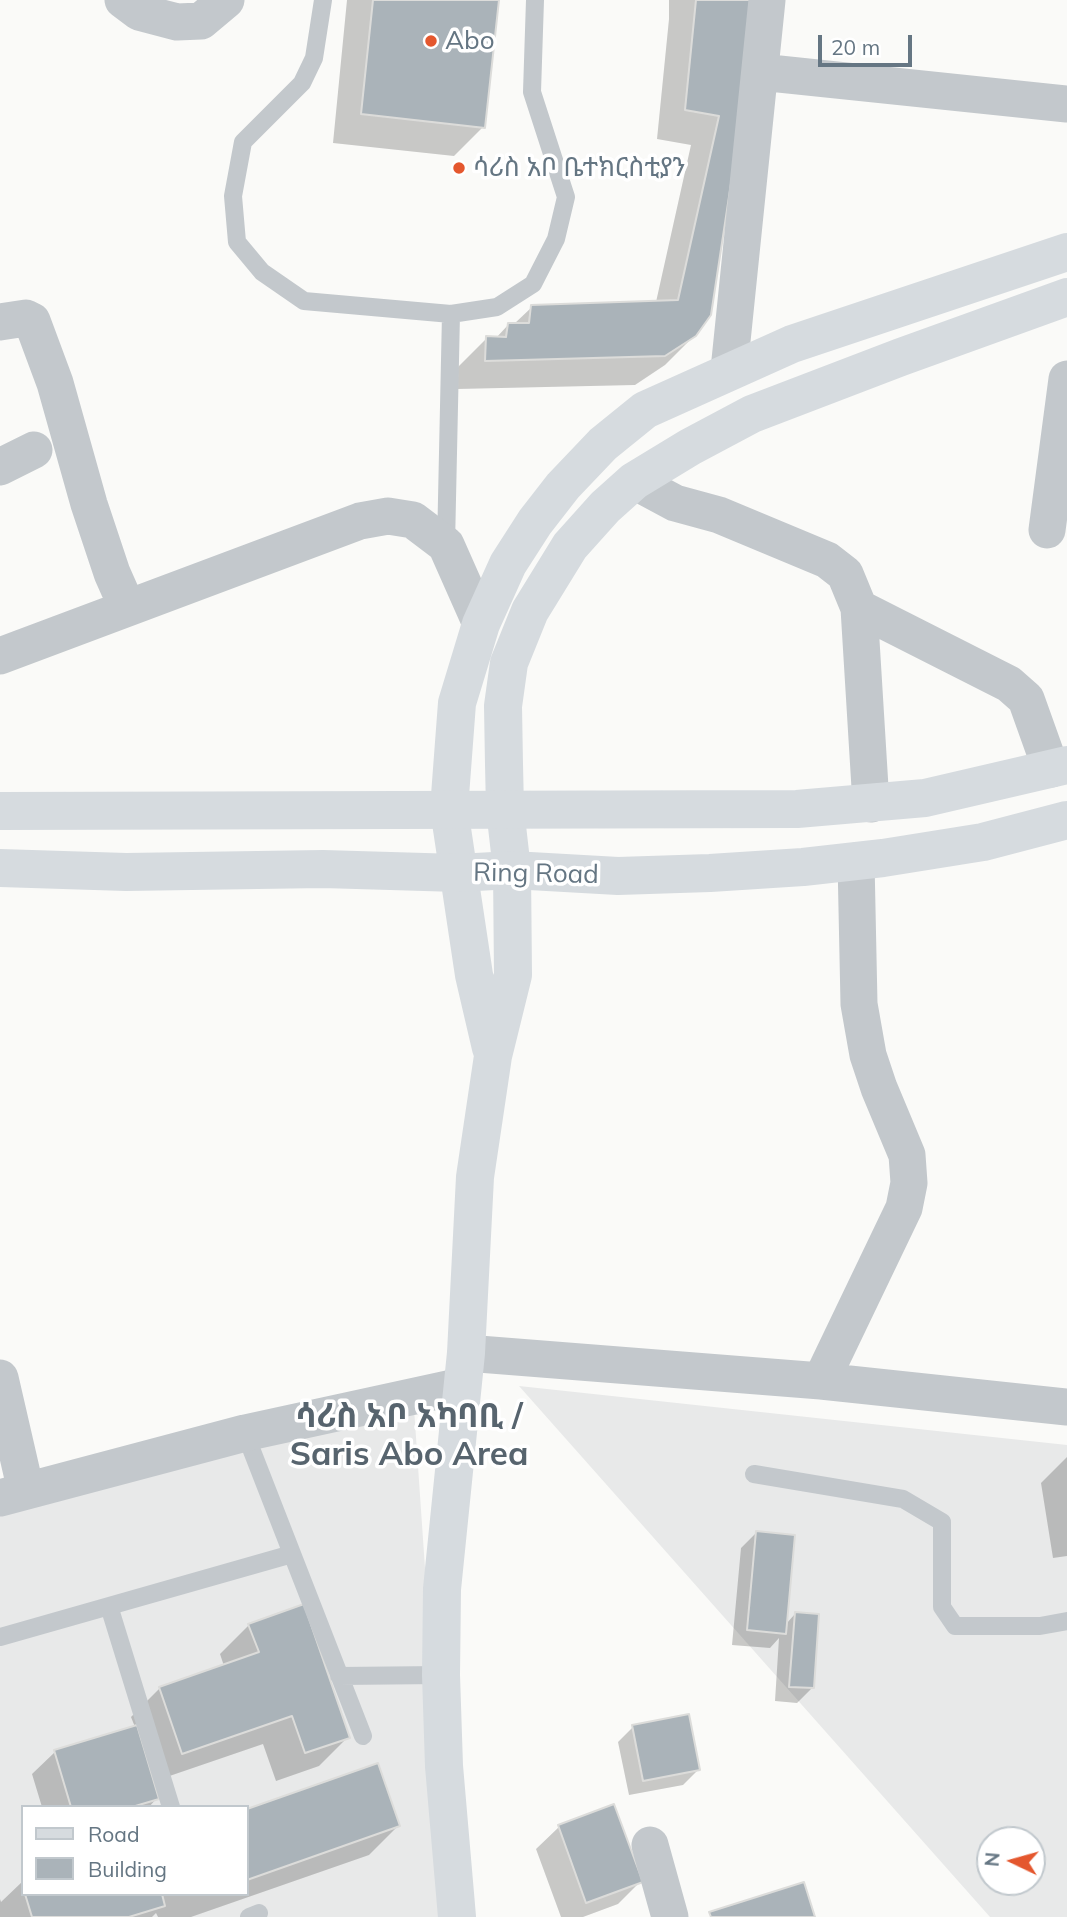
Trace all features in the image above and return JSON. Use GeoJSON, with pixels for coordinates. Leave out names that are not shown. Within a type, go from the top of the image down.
{"type":"FeatureCollection","features":[{"type":"Feature","properties":{"kind":"main road"},"geometry":{"type":"LineString","coordinates":[[493,1056],[474,975],[449,809],[457,703],[481,624],[508,564],[535,522],[563,486],[603,443],[645,410],[792,344],[1067,252]]}},
{"type":"Feature","properties":{"kind":"main road"},"geometry":{"type":"LineString","coordinates":[[457,1917],[446,1793],[441,1675],[442,1589],[463,1369],[475,1177],[493,1056],[513,975],[512,870],[505,809],[503,706],[509,663],[530,611],[570,546],[605,507],[634,481],[752,414],[1067,297]]}},
{"type":"Feature","properties":{"kind":"main road"},"geometry":{"type":"LineString","coordinates":[[0,811],[797,809],[925,798],[1059,767]]}},
{"type":"Feature","properties":{"kind":"main road","name":"Ring Road"},"geometry":{"type":"LineString","coordinates":[[0,868],[126,872],[323,869],[458,873],[512,870],[618,876],[789,868],[856,861],[983,842],[1067,820]]}},
{"type":"Feature","properties":{"kind":"street"},"geometry":{"type":"LineString","coordinates":[[122,0],[139,12],[177,22],[201,21],[226,0]]}},
{"type":"Feature","properties":{"kind":"street"},"geometry":{"type":"LineString","coordinates":[[729,370],[767,0]]}},
{"type":"Feature","properties":{"kind":"street"},"geometry":{"type":"LineString","coordinates":[[760,72],[1067,104]]}},
{"type":"Feature","properties":{"kind":"street"},"geometry":{"type":"LineString","coordinates":[[0,322],[26,318],[32,321],[55,383],[89,504],[112,573],[127,607]]}},
{"type":"Feature","properties":{"kind":"street"},"geometry":{"type":"LineString","coordinates":[[1048,530],[1066,394]]}},
{"type":"Feature","properties":{"kind":"street"},"geometry":{"type":"LineString","coordinates":[[0,467],[34,450]]}},
{"type":"Feature","properties":{"kind":"street"},"geometry":{"type":"LineString","coordinates":[[634,481],[675,503],[719,515],[827,560],[845,574],[859,608],[871,804]]}},
{"type":"Feature","properties":{"kind":"street"},"geometry":{"type":"LineString","coordinates":[[0,656],[360,521],[388,516],[413,520],[446,545],[481,624]]}},
{"type":"Feature","properties":{"kind":"street"},"geometry":{"type":"LineString","coordinates":[[859,608],[1009,684],[1026,699],[1059,767]]}},
{"type":"Feature","properties":{"kind":"street"},"geometry":{"type":"LineString","coordinates":[[821,1381],[904,1208],[909,1183],[907,1155],[868,1055],[859,1004],[856,861]]}},
{"type":"Feature","properties":{"kind":"street"},"geometry":{"type":"LineString","coordinates":[[0,1378],[13,1494],[245,1433],[463,1369],[821,1381],[1067,1407]]}},
{"type":"Feature","properties":{"kind":"street"},"geometry":{"type":"LineString","coordinates":[[650,1846],[670,1917]]}},
{"type":"Feature","properties":{"kind":"lane"},"geometry":{"type":"LineString","coordinates":[[323,0],[314,58],[302,83],[243,142],[233,197],[237,242],[262,272],[304,301],[451,314],[497,307],[533,284],[556,239],[566,197],[531,92],[535,0]]}},
{"type":"Feature","properties":{"kind":"lane"},"geometry":{"type":"LineString","coordinates":[[446,545],[451,314]]}},
{"type":"Feature","properties":{"kind":"lane"},"geometry":{"type":"LineString","coordinates":[[245,1433],[363,1736]]}},
{"type":"Feature","properties":{"kind":"lane"},"geometry":{"type":"LineString","coordinates":[[754,1474],[903,1499],[942,1522],[942,1607],[955,1626],[1040,1626],[1067,1621]]}},
{"type":"Feature","properties":{"kind":"lane"},"geometry":{"type":"LineString","coordinates":[[0,1637],[292,1554]]}},
{"type":"Feature","properties":{"kind":"lane"},"geometry":{"type":"LineString","coordinates":[[109,1606],[171,1805]]}},
{"type":"Feature","properties":{"kind":"lane"},"geometry":{"type":"LineString","coordinates":[[340,1676],[441,1675]]}},
{"type":"Feature","properties":{"kind":"shaded area"},"geometry":{"type":"Polygon","coordinates":[[[412,1379],[449,1917],[0,1917],[0,1488],[412,1379]]]}},
{"type":"Feature","properties":{"kind":"shaded area"},"geometry":{"type":"Polygon","coordinates":[[[519,1386],[1067,1445],[1067,1917],[990,1917],[519,1386]]]}},
{"type":"Feature","properties":{"kind":"building"},"geometry":{"type":"Polygon","coordinates":[[[373,0],[499,0],[485,128],[361,114],[373,0]]]}},
{"type":"Feature","properties":{"kind":"building"},"geometry":{"type":"Polygon","coordinates":[[[696,0],[759,0],[711,315],[696,336],[665,356],[485,361],[486,336],[506,337],[508,323],[529,323],[531,305],[678,300],[719,116],[685,110],[696,0]]]}},
{"type":"Feature","properties":{"kind":"building"},"geometry":{"type":"Polygon","coordinates":[[[756,1531],[795,1535],[786,1634],[747,1630],[756,1531]]]}},
{"type":"Feature","properties":{"kind":"building"},"geometry":{"type":"Polygon","coordinates":[[[304,1604],[350,1738],[305,1753],[292,1716],[182,1754],[159,1687],[259,1652],[248,1624],[304,1604]]]}},
{"type":"Feature","properties":{"kind":"building"},"geometry":{"type":"Polygon","coordinates":[[[795,1612],[819,1614],[814,1688],[789,1687],[795,1612]]]}},
{"type":"Feature","properties":{"kind":"building"},"geometry":{"type":"Polygon","coordinates":[[[689,1714],[700,1770],[643,1781],[632,1725],[689,1714]]]}},
{"type":"Feature","properties":{"kind":"building"},"geometry":{"type":"Polygon","coordinates":[[[137,1725],[159,1799],[139,1805],[70,1805],[54,1750],[137,1725]]]}},
{"type":"Feature","properties":{"kind":"building"},"geometry":{"type":"Polygon","coordinates":[[[378,1763],[400,1826],[248,1880],[248,1809],[378,1763]]]}},
{"type":"Feature","properties":{"kind":"building"},"geometry":{"type":"Polygon","coordinates":[[[614,1804],[643,1882],[586,1903],[558,1825],[614,1804]]]}},
{"type":"Feature","properties":{"kind":"building"},"geometry":{"type":"Polygon","coordinates":[[[804,1882],[815,1917],[711,1917],[709,1912],[804,1882]]]}},
{"type":"Feature","properties":{"kind":"building"},"geometry":{"type":"Polygon","coordinates":[[[26,1896],[162,1896],[165,1906],[129,1917],[32,1917],[26,1896]]]}},
{"type":"Feature","properties":{"kind":"place","name":"Abo"},"geometry":{"type":"Point","coordinates":[431,41]}},
{"type":"Feature","properties":{"kind":"place","name":"ሳሪስ አቦ ቤተክርስቲያን"},"geometry":{"type":"Point","coordinates":[459,168]}},
{"type":"Feature","properties":{"kind":"district","name":"ሳሪስ አቦ አካባቢ / Saris Abo Area"},"geometry":{"type":"Point","coordinates":[409,1436]}}]}
